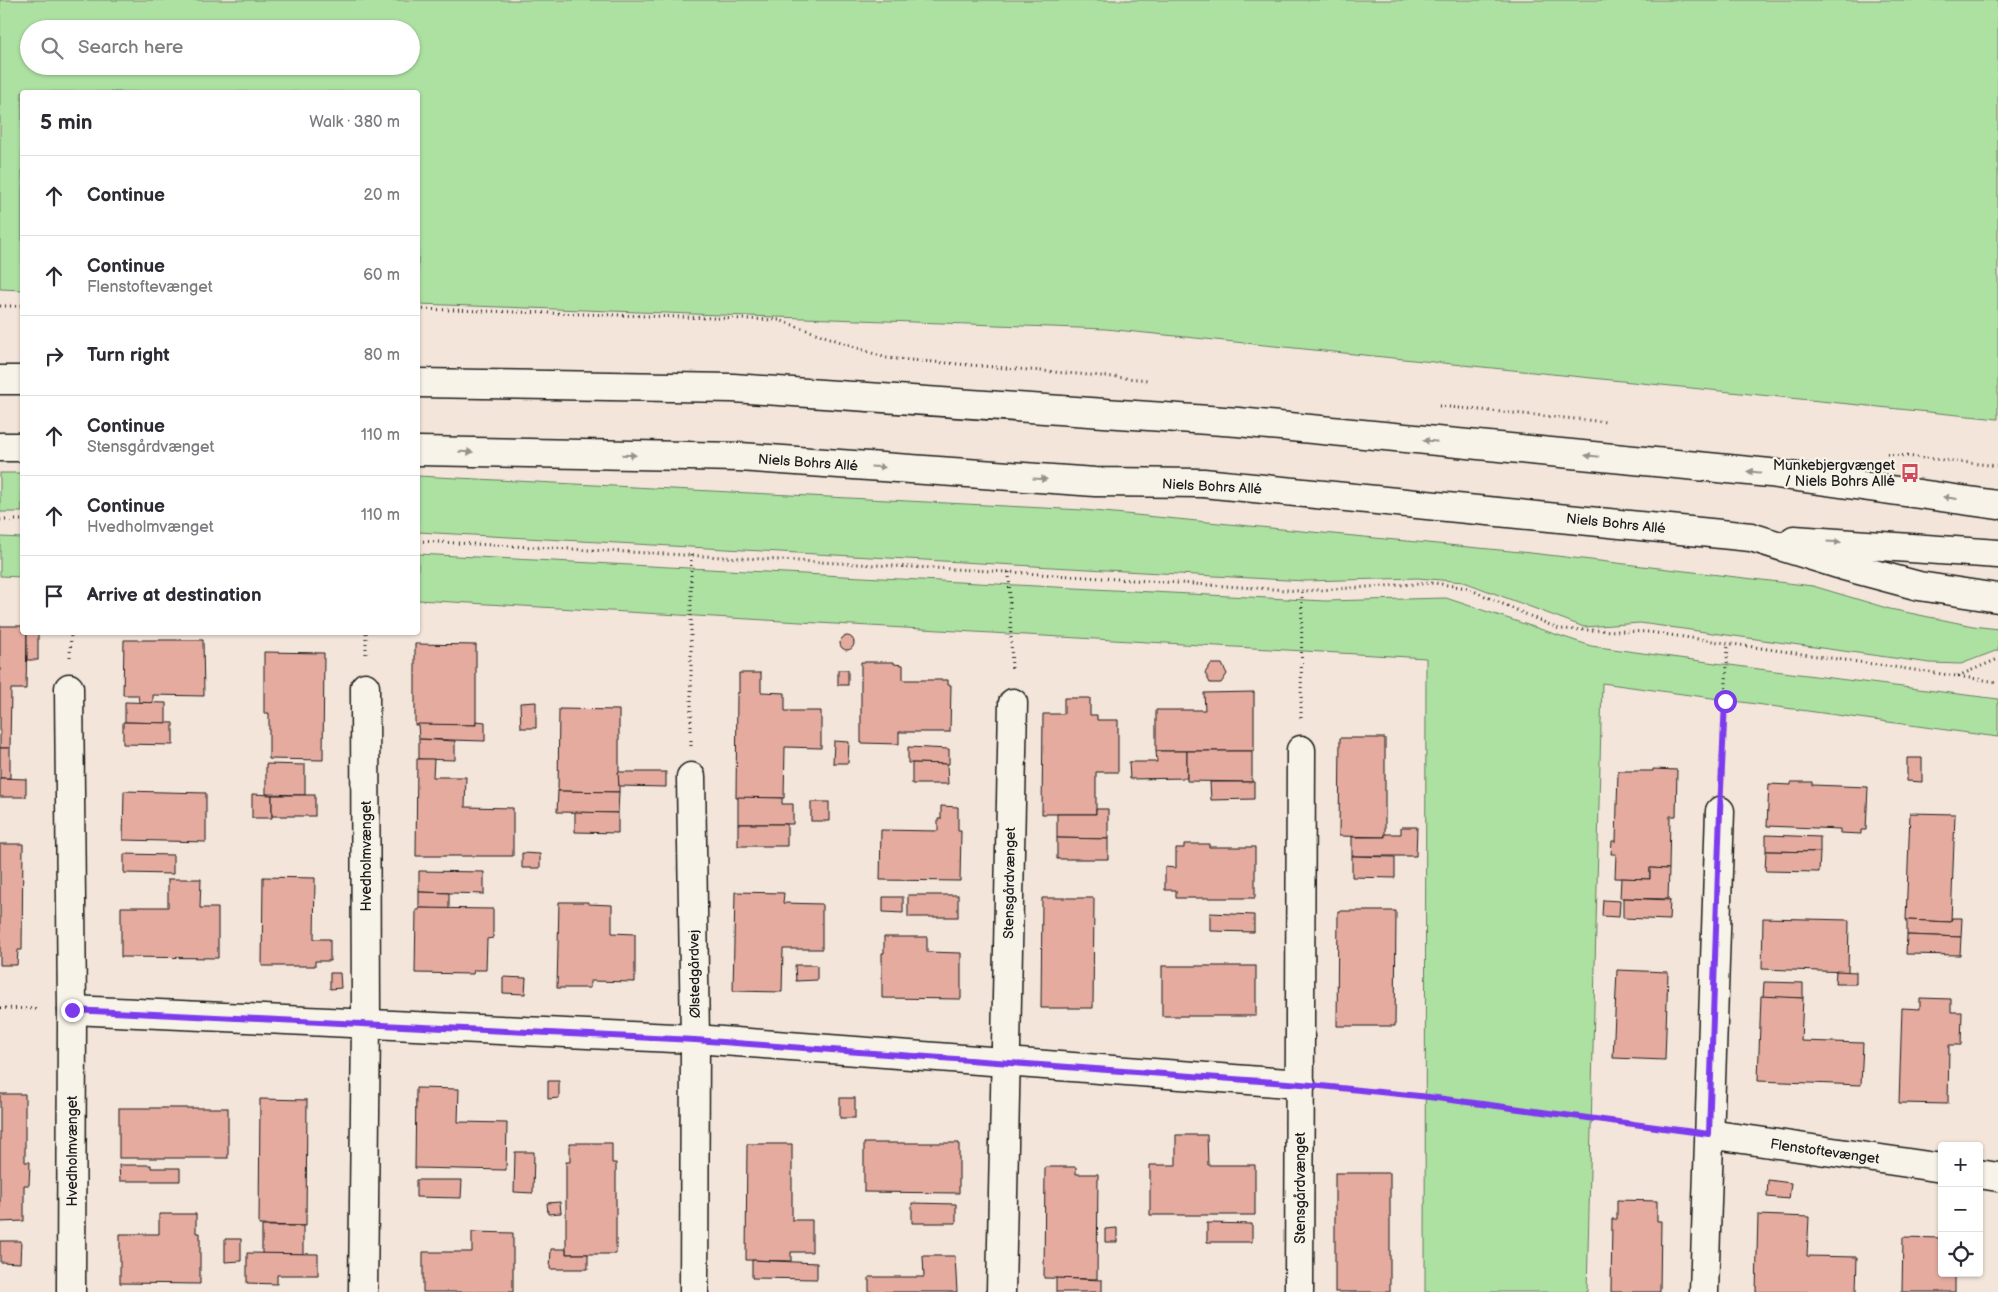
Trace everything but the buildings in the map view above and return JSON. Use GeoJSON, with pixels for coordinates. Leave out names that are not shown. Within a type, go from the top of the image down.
{"type":"FeatureCollection","features":[{"type":"Feature","properties":{"kind":"street"},"geometry":{"type":"LineString","coordinates":[[0,380],[20,380]]}},
{"type":"Feature","properties":{"kind":"street"},"geometry":{"type":"LineString","coordinates":[[420,383],[733,388],[1238,422],[1770,474],[1998,505]]}},
{"type":"Feature","properties":{"kind":"street"},"geometry":{"type":"LineString","coordinates":[[0,447],[20,447]]}},
{"type":"Feature","properties":{"kind":"street","name":"Niels Bohrs Allé"},"geometry":{"type":"LineString","coordinates":[[420,452],[740,457],[1095,482],[1203,483],[1750,537],[1844,566],[1919,586],[1998,598]]}},
{"type":"Feature","properties":{"kind":"street"},"geometry":{"type":"LineString","coordinates":[[1750,537],[1998,554]]}},
{"type":"Feature","properties":{"kind":"street","name":"Hvedholmvænget"},"geometry":{"type":"LineString","coordinates":[[363,1292],[366,1024],[365,687]]}},
{"type":"Feature","properties":{"kind":"street","name":"Hvedholmvænget"},"geometry":{"type":"LineString","coordinates":[[69,688],[72,1010],[71,1292]]}},
{"type":"Feature","properties":{"kind":"street","name":"Stensgårdvænget"},"geometry":{"type":"LineString","coordinates":[[1000,1292],[1013,703]]}},
{"type":"Feature","properties":{"kind":"street","name":"Stensgårdvænget"},"geometry":{"type":"LineString","coordinates":[[1299,1292],[1301,750]]}},
{"type":"Feature","properties":{"kind":"street","name":"Ølstedgårdvej"},"geometry":{"type":"LineString","coordinates":[[691,777],[695,1040],[694,1292]]}},
{"type":"Feature","properties":{"kind":"street"},"geometry":{"type":"LineString","coordinates":[[1704,1292],[1720,811]]}},
{"type":"Feature","properties":{"kind":"street"},"geometry":{"type":"LineString","coordinates":[[72,1010],[695,1040],[1301,1084]]}},
{"type":"Feature","properties":{"kind":"street","name":"Flenstoftevænget"},"geometry":{"type":"LineString","coordinates":[[1709,1134],[1938,1167]]}},
{"type":"Feature","properties":{"kind":"street"},"geometry":{"type":"LineString","coordinates":[[1983,1175],[1998,1177]]}},
{"type":"Feature","properties":{"kind":"path"},"geometry":{"type":"LineString","coordinates":[[0,306],[20,306]]}},
{"type":"Feature","properties":{"kind":"path"},"geometry":{"type":"LineString","coordinates":[[420,309],[778,320],[886,358],[1154,381]]}},
{"type":"Feature","properties":{"kind":"path"},"geometry":{"type":"LineString","coordinates":[[1431,405],[1608,422]]}},
{"type":"Feature","properties":{"kind":"path"},"geometry":{"type":"LineString","coordinates":[[1881,453],[1998,466]]}},
{"type":"Feature","properties":{"kind":"path"},"geometry":{"type":"LineString","coordinates":[[0,520],[20,520]]}},
{"type":"Feature","properties":{"kind":"path"},"geometry":{"type":"LineString","coordinates":[[420,541],[1009,572],[1302,591],[1434,583],[1467,588],[1558,629],[1649,632],[1998,682]]}},
{"type":"Feature","properties":{"kind":"path"},"geometry":{"type":"LineString","coordinates":[[691,555],[691,777]]}},
{"type":"Feature","properties":{"kind":"path"},"geometry":{"type":"LineString","coordinates":[[1009,572],[1009,628],[1013,703]]}},
{"type":"Feature","properties":{"kind":"path"},"geometry":{"type":"LineString","coordinates":[[1301,750],[1302,591]]}},
{"type":"Feature","properties":{"kind":"path"},"geometry":{"type":"LineString","coordinates":[[1720,811],[1728,644]]}},
{"type":"Feature","properties":{"kind":"path"},"geometry":{"type":"LineString","coordinates":[[1958,676],[1998,659]]}},
{"type":"Feature","properties":{"kind":"path"},"geometry":{"type":"LineString","coordinates":[[0,1008],[72,1010]]}},
{"type":"Feature","properties":{"kind":"path"},"geometry":{"type":"LineString","coordinates":[[1301,1084],[1429,1097],[1709,1134]]}},
{"type":"Feature","properties":{"kind":"green space"},"geometry":{"type":"Polygon","coordinates":[[[0,0],[1998,0],[1998,419],[1106,329],[420,304],[420,90],[20,90],[20,290],[0,289],[0,0]]]}},
{"type":"Feature","properties":{"kind":"green space"},"geometry":{"type":"Polygon","coordinates":[[[0,473],[20,473],[20,512],[0,512],[0,473]]]}},
{"type":"Feature","properties":{"kind":"green space"},"geometry":{"type":"Polygon","coordinates":[[[420,476],[1083,510],[1531,553],[1813,586],[1890,609],[1973,626],[1998,629],[1998,650],[1961,664],[1930,663],[1640,623],[1584,627],[1464,582],[1418,578],[1305,581],[420,532],[420,476]]]}},
{"type":"Feature","properties":{"kind":"green space"},"geometry":{"type":"Polygon","coordinates":[[[0,537],[20,538],[20,577],[0,576],[0,537]]]}},
{"type":"Feature","properties":{"kind":"green space"},"geometry":{"type":"Polygon","coordinates":[[[420,554],[1325,601],[1446,598],[1591,646],[1998,699],[1998,737],[1602,683],[1587,1292],[1425,1292],[1426,658],[420,600],[420,554]]]}},
{"type":"Feature","properties":{"kind":"place","name":"Munkebjergvænget / Niels Bohrs Allé"},"geometry":{"type":"Point","coordinates":[1910,473]}},
{"type":"Feature","properties":{"kind":"route"},"geometry":{"type":"LineString","coordinates":[[72,1010],[695,1040],[1301,1084],[1429,1097],[1709,1134],[1725,701]]}}]}
